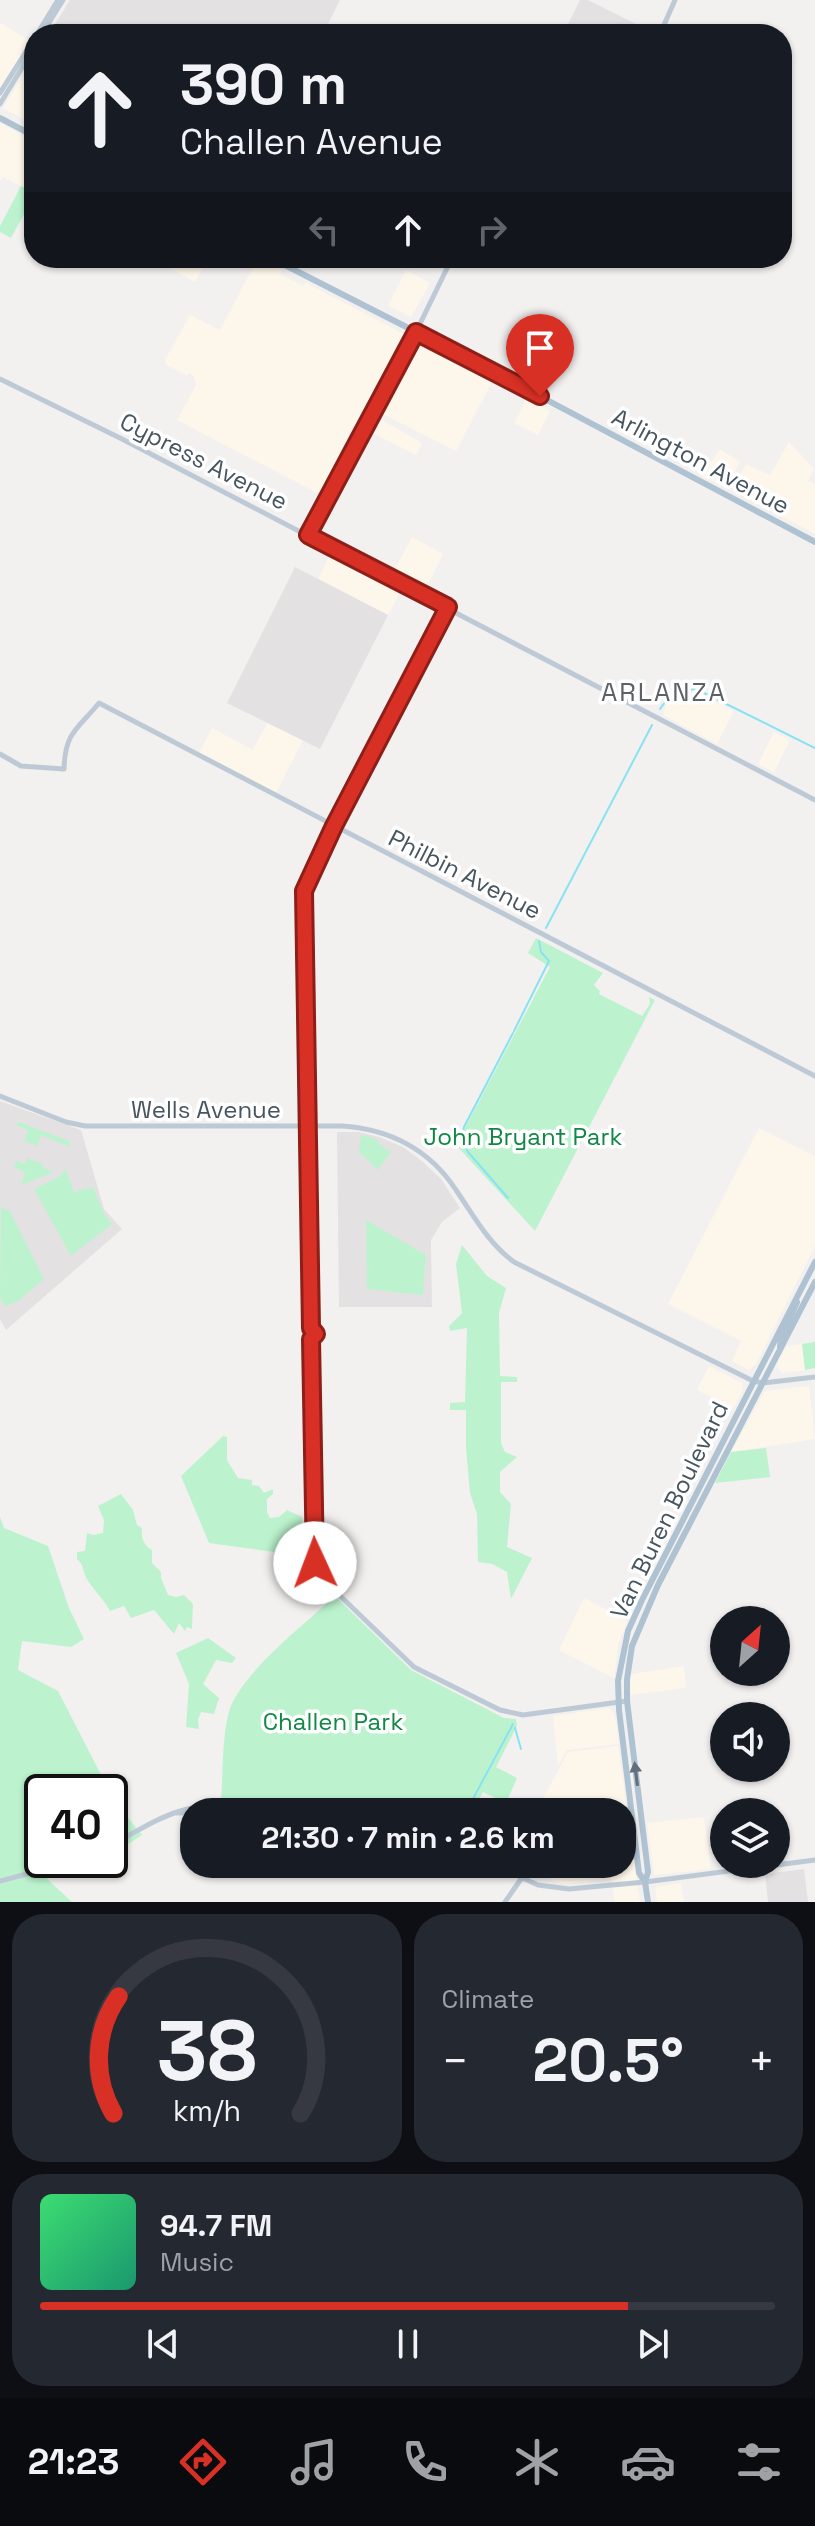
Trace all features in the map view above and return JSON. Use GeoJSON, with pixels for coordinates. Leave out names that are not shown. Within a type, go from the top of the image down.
{"type":"FeatureCollection","features":[{"type":"Feature","properties":{"kind":"main road"},"geometry":{"type":"LineString","coordinates":[[0,118],[24,131]]}},
{"type":"Feature","properties":{"kind":"main road","name":"Arlington Avenue"},"geometry":{"type":"LineString","coordinates":[[291,268],[815,542]]}},
{"type":"Feature","properties":{"kind":"main road","name":"Van Buren Boulevard"},"geometry":{"type":"LineString","coordinates":[[648,1902],[645,1882],[639,1873],[619,1702],[618,1681],[623,1651],[631,1622],[646,1591],[815,1262]]}},
{"type":"Feature","properties":{"kind":"main road","name":"Van Buren Boulevard"},"geometry":{"type":"LineString","coordinates":[[645,1882],[648,1872],[627,1701],[632,1646],[641,1620],[815,1282]]}},
{"type":"Feature","properties":{"kind":"main road"},"geometry":{"type":"LineString","coordinates":[[780,1350],[781,1338],[796,1309],[796,1299]]}},
{"type":"Feature","properties":{"kind":"main road"},"geometry":{"type":"LineString","coordinates":[[641,1620],[649,1594],[646,1591]]}},
{"type":"Feature","properties":{"kind":"main road"},"geometry":{"type":"LineString","coordinates":[[623,1651],[627,1679]]}},
{"type":"Feature","properties":{"kind":"street"},"geometry":{"type":"LineString","coordinates":[[46,24],[61,0]]}},
{"type":"Feature","properties":{"kind":"street"},"geometry":{"type":"LineString","coordinates":[[664,24],[675,0]]}},
{"type":"Feature","properties":{"kind":"street"},"geometry":{"type":"LineString","coordinates":[[0,93],[24,57]]}},
{"type":"Feature","properties":{"kind":"street"},"geometry":{"type":"LineString","coordinates":[[0,104],[24,64]]}},
{"type":"Feature","properties":{"kind":"street"},"geometry":{"type":"LineString","coordinates":[[308,535],[447,268]]}},
{"type":"Feature","properties":{"kind":"street","name":"Cypress Avenue"},"geometry":{"type":"LineString","coordinates":[[0,379],[448,607],[815,800]]}},
{"type":"Feature","properties":{"kind":"street"},"geometry":{"type":"LineString","coordinates":[[448,607],[334,826],[304,891],[311,1328],[305,1333],[311,1339],[313,1555],[326,1581],[414,1667],[500,1710],[523,1715],[627,1701]]}},
{"type":"Feature","properties":{"kind":"street","name":"Philbin Avenue"},"geometry":{"type":"LineString","coordinates":[[0,754],[21,766],[64,769],[64,748],[68,739],[99,703],[815,1076]]}},
{"type":"Feature","properties":{"kind":"street","name":"Wells Avenue"},"geometry":{"type":"LineString","coordinates":[[0,1096],[66,1122],[85,1126],[307,1126],[373,1130],[407,1143],[441,1170],[492,1242],[514,1262],[753,1381],[763,1383],[815,1377]]}},
{"type":"Feature","properties":{"kind":"street"},"geometry":{"type":"LineString","coordinates":[[128,1836],[180,1810]]}},
{"type":"Feature","properties":{"kind":"street"},"geometry":{"type":"LineString","coordinates":[[172,1813],[180,1815]]}},
{"type":"Feature","properties":{"kind":"street"},"geometry":{"type":"LineString","coordinates":[[505,1902],[521,1879],[569,1889],[815,1860]]}},
{"type":"Feature","properties":{"kind":"street"},"geometry":{"type":"LineString","coordinates":[[0,1881],[24,1875]]}},
{"type":"Feature","properties":{"kind":"shaded area"},"geometry":{"type":"Polygon","coordinates":[[[70,0],[340,0],[328,24],[55,24],[70,0]]]}},
{"type":"Feature","properties":{"kind":"shaded area"},"geometry":{"type":"Polygon","coordinates":[[[580,0],[588,0],[636,24],[568,24],[580,0]]]}},
{"type":"Feature","properties":{"kind":"shaded area"},"geometry":{"type":"Polygon","coordinates":[[[0,25],[24,37],[24,50],[0,88],[0,25]]]}},
{"type":"Feature","properties":{"kind":"shaded area"},"geometry":{"type":"Polygon","coordinates":[[[24,74],[24,120],[3,108],[24,74]]]}},
{"type":"Feature","properties":{"kind":"shaded area"},"geometry":{"type":"Polygon","coordinates":[[[0,123],[24,136],[24,188],[3,177],[0,181],[0,123]]]}},
{"type":"Feature","properties":{"kind":"shaded area"},"geometry":{"type":"Polygon","coordinates":[[[170,268],[203,268],[195,282],[170,268]]]}},
{"type":"Feature","properties":{"kind":"shaded area"},"geometry":{"type":"Polygon","coordinates":[[[253,268],[278,268],[282,270],[280,274],[303,286],[306,283],[404,334],[405,340],[359,426],[354,424],[321,495],[177,420],[196,385],[194,376],[166,365],[165,360],[190,315],[220,330],[253,268]]]}},
{"type":"Feature","properties":{"kind":"shaded area"},"geometry":{"type":"Polygon","coordinates":[[[406,270],[430,283],[411,317],[388,306],[406,270]]]}},
{"type":"Feature","properties":{"kind":"shaded area"},"geometry":{"type":"Polygon","coordinates":[[[417,341],[493,380],[456,451],[377,411],[413,342],[417,341]]]}},
{"type":"Feature","properties":{"kind":"shaded area"},"geometry":{"type":"Polygon","coordinates":[[[527,398],[550,411],[538,435],[514,423],[527,398]]]}},
{"type":"Feature","properties":{"kind":"shaded area"},"geometry":{"type":"Polygon","coordinates":[[[375,416],[422,443],[416,455],[367,430],[375,416]]]}},
{"type":"Feature","properties":{"kind":"shaded area"},"geometry":{"type":"Polygon","coordinates":[[[789,442],[814,469],[808,481],[815,485],[815,534],[732,490],[746,464],[770,475],[789,442]]]}},
{"type":"Feature","properties":{"kind":"shaded area"},"geometry":{"type":"Polygon","coordinates":[[[720,449],[740,462],[726,488],[702,476],[720,449]]]}},
{"type":"Feature","properties":{"kind":"shaded area"},"geometry":{"type":"Polygon","coordinates":[[[412,537],[443,554],[426,589],[393,573],[412,537]]]}},
{"type":"Feature","properties":{"kind":"shaded area"},"geometry":{"type":"Polygon","coordinates":[[[331,553],[402,589],[388,615],[318,579],[331,553]]]}},
{"type":"Feature","properties":{"kind":"shaded area"},"geometry":{"type":"Polygon","coordinates":[[[295,567],[388,615],[320,749],[227,703],[295,567]]]}},
{"type":"Feature","properties":{"kind":"shaded area"},"geometry":{"type":"Polygon","coordinates":[[[689,694],[701,695],[734,711],[717,744],[663,715],[666,705],[689,694]]]}},
{"type":"Feature","properties":{"kind":"shaded area"},"geometry":{"type":"Polygon","coordinates":[[[267,723],[303,740],[276,793],[199,753],[212,728],[253,750],[267,723]]]}},
{"type":"Feature","properties":{"kind":"shaded area"},"geometry":{"type":"Polygon","coordinates":[[[774,732],[790,740],[774,772],[758,764],[774,732]]]}},
{"type":"Feature","properties":{"kind":"shaded area"},"geometry":{"type":"Polygon","coordinates":[[[0,1101],[81,1130],[104,1209],[122,1229],[6,1330],[0,1319],[0,1101]]]}},
{"type":"Feature","properties":{"kind":"shaded area"},"geometry":{"type":"Polygon","coordinates":[[[759,1128],[815,1156],[815,1246],[756,1364],[749,1370],[732,1361],[741,1341],[668,1304],[759,1128]]]}},
{"type":"Feature","properties":{"kind":"shaded area"},"geometry":{"type":"Polygon","coordinates":[[[337,1132],[359,1132],[403,1147],[441,1179],[460,1208],[442,1222],[431,1240],[432,1307],[339,1307],[337,1132]]]}},
{"type":"Feature","properties":{"kind":"shaded area"},"geometry":{"type":"Polygon","coordinates":[[[802,1344],[805,1370],[782,1373],[776,1366],[787,1346],[802,1344]]]}},
{"type":"Feature","properties":{"kind":"shaded area"},"geometry":{"type":"Polygon","coordinates":[[[709,1366],[742,1383],[743,1389],[734,1408],[697,1390],[709,1366]]]}},
{"type":"Feature","properties":{"kind":"shaded area"},"geometry":{"type":"Polygon","coordinates":[[[809,1386],[815,1439],[731,1452],[765,1391],[809,1386]]]}},
{"type":"Feature","properties":{"kind":"shaded area"},"geometry":{"type":"Polygon","coordinates":[[[584,1598],[627,1621],[618,1646],[614,1678],[559,1650],[584,1598]]]}},
{"type":"Feature","properties":{"kind":"shaded area"},"geometry":{"type":"Polygon","coordinates":[[[684,1666],[686,1688],[629,1695],[631,1674],[684,1666]]]}},
{"type":"Feature","properties":{"kind":"shaded area"},"geometry":{"type":"Polygon","coordinates":[[[609,1708],[615,1715],[619,1744],[567,1750],[558,1766],[553,1716],[609,1708]]]}},
{"type":"Feature","properties":{"kind":"shaded area"},"geometry":{"type":"Polygon","coordinates":[[[618,1746],[625,1798],[543,1798],[568,1752],[618,1746]]]}},
{"type":"Feature","properties":{"kind":"shaded area"},"geometry":{"type":"Polygon","coordinates":[[[704,1817],[710,1869],[654,1875],[647,1823],[704,1817]]]}},
{"type":"Feature","properties":{"kind":"shaded area"},"geometry":{"type":"Polygon","coordinates":[[[804,1869],[808,1902],[768,1902],[765,1878],[790,1878],[790,1871],[804,1869]]]}},
{"type":"Feature","properties":{"kind":"shaded area"},"geometry":{"type":"Polygon","coordinates":[[[636,1874],[640,1902],[615,1902],[611,1879],[563,1884],[551,1880],[636,1878],[636,1874]]]}},
{"type":"Feature","properties":{"kind":"shaded area"},"geometry":{"type":"Polygon","coordinates":[[[681,1883],[684,1902],[657,1902],[655,1887],[681,1883]]]}},
{"type":"Feature","properties":{"kind":"green space"},"geometry":{"type":"Polygon","coordinates":[[[21,186],[24,188],[24,214],[11,238],[0,232],[0,226],[21,186]]]}},
{"type":"Feature","properties":{"kind":"green space","name":"John Bryant Park"},"geometry":{"type":"Polygon","coordinates":[[[536,938],[603,973],[594,985],[599,994],[642,1016],[650,1004],[649,997],[655,1000],[535,1231],[456,1145],[550,967],[528,953],[536,938]]]}},
{"type":"Feature","properties":{"kind":"green space"},"geometry":{"type":"Polygon","coordinates":[[[19,1122],[69,1141],[70,1147],[41,1135],[37,1146],[24,1141],[28,1130],[16,1125],[19,1122]]]}},
{"type":"Feature","properties":{"kind":"green space"},"geometry":{"type":"Polygon","coordinates":[[[361,1135],[376,1139],[391,1152],[378,1170],[359,1152],[361,1135]]]}},
{"type":"Feature","properties":{"kind":"green space"},"geometry":{"type":"Polygon","coordinates":[[[27,1158],[54,1172],[21,1185],[25,1172],[14,1167],[16,1161],[25,1164],[27,1158]]]}},
{"type":"Feature","properties":{"kind":"green space"},"geometry":{"type":"Polygon","coordinates":[[[66,1169],[74,1192],[93,1187],[112,1224],[71,1256],[34,1189],[57,1178],[66,1169]]]}},
{"type":"Feature","properties":{"kind":"green space"},"geometry":{"type":"Polygon","coordinates":[[[1,1207],[10,1211],[44,1279],[17,1302],[5,1306],[0,1297],[1,1207]]]}},
{"type":"Feature","properties":{"kind":"green space"},"geometry":{"type":"Polygon","coordinates":[[[366,1220],[426,1255],[423,1295],[367,1289],[366,1220]]]}},
{"type":"Feature","properties":{"kind":"green space"},"geometry":{"type":"Polygon","coordinates":[[[462,1245],[487,1276],[506,1288],[499,1313],[500,1376],[517,1377],[517,1382],[501,1382],[501,1443],[505,1452],[517,1457],[500,1472],[500,1492],[511,1504],[507,1547],[532,1558],[511,1599],[507,1572],[492,1564],[478,1562],[477,1514],[470,1493],[466,1448],[466,1410],[450,1410],[450,1403],[465,1402],[467,1328],[450,1331],[449,1326],[462,1313],[456,1264],[462,1245]]]}},
{"type":"Feature","properties":{"kind":"green space"},"geometry":{"type":"Polygon","coordinates":[[[815,1342],[815,1368],[805,1370],[802,1344],[815,1342]]]}},
{"type":"Feature","properties":{"kind":"green space"},"geometry":{"type":"Polygon","coordinates":[[[223,1436],[227,1437],[227,1460],[238,1478],[252,1480],[252,1485],[259,1486],[264,1493],[273,1489],[273,1494],[267,1499],[270,1518],[279,1517],[287,1510],[302,1517],[303,1556],[209,1543],[181,1476],[223,1436]]]}},
{"type":"Feature","properties":{"kind":"green space"},"geometry":{"type":"Polygon","coordinates":[[[766,1448],[770,1477],[715,1483],[731,1452],[766,1448]]]}},
{"type":"Feature","properties":{"kind":"green space"},"geometry":{"type":"Polygon","coordinates":[[[121,1494],[133,1510],[137,1525],[142,1528],[143,1540],[152,1550],[152,1563],[161,1572],[168,1595],[184,1595],[193,1604],[192,1629],[187,1627],[185,1631],[179,1623],[174,1634],[154,1610],[131,1618],[124,1606],[110,1611],[86,1577],[77,1552],[85,1551],[87,1533],[103,1533],[104,1520],[98,1506],[121,1494]]]}},
{"type":"Feature","properties":{"kind":"green space"},"geometry":{"type":"Polygon","coordinates":[[[0,1517],[4,1528],[48,1546],[69,1608],[84,1639],[71,1647],[22,1641],[18,1670],[58,1691],[101,1774],[24,1774],[24,1878],[46,1878],[72,1902],[0,1902],[0,1517]]]}},
{"type":"Feature","properties":{"kind":"green space","name":"Challen Park"},"geometry":{"type":"Polygon","coordinates":[[[335,1596],[411,1670],[504,1718],[516,1719],[517,1726],[496,1767],[517,1778],[508,1798],[496,1798],[483,1792],[480,1798],[221,1798],[228,1715],[244,1684],[274,1651],[335,1596]]]}},
{"type":"Feature","properties":{"kind":"green space"},"geometry":{"type":"Polygon","coordinates":[[[208,1638],[236,1658],[232,1663],[216,1660],[203,1684],[219,1698],[214,1714],[201,1712],[199,1729],[186,1727],[189,1684],[176,1653],[208,1638]]]}},
{"type":"Feature","properties":{"kind":"green space"},"geometry":{"type":"Polygon","coordinates":[[[128,1818],[142,1835],[128,1844],[128,1818]]]}},
{"type":"Feature","properties":{"kind":"waterway"},"geometry":{"type":"LineString","coordinates":[[660,709],[675,694],[696,689],[815,748]]}},
{"type":"Feature","properties":{"kind":"waterway"},"geometry":{"type":"LineString","coordinates":[[546,928],[652,725]]}},
{"type":"Feature","properties":{"kind":"waterway"},"geometry":{"type":"LineString","coordinates":[[514,1031],[549,961],[541,952],[539,941]]}},
{"type":"Feature","properties":{"kind":"waterway"},"geometry":{"type":"LineString","coordinates":[[508,1198],[461,1140],[464,1127],[513,1033]]}},
{"type":"Feature","properties":{"kind":"waterway"},"geometry":{"type":"LineString","coordinates":[[473,1798],[513,1724]]}},
{"type":"Feature","properties":{"kind":"waterway"},"geometry":{"type":"LineString","coordinates":[[515,1728],[521,1749]]}},
{"type":"Feature","properties":{"kind":"district","name":"ARLANZA"},"geometry":{"type":"Point","coordinates":[664,692]}},
{"type":"Feature","properties":{"kind":"route"},"geometry":{"type":"LineString","coordinates":[[315,1563],[311,1339],[316,1334],[311,1328],[304,891],[334,826],[448,607],[308,535],[416,332],[540,396]]}}]}
